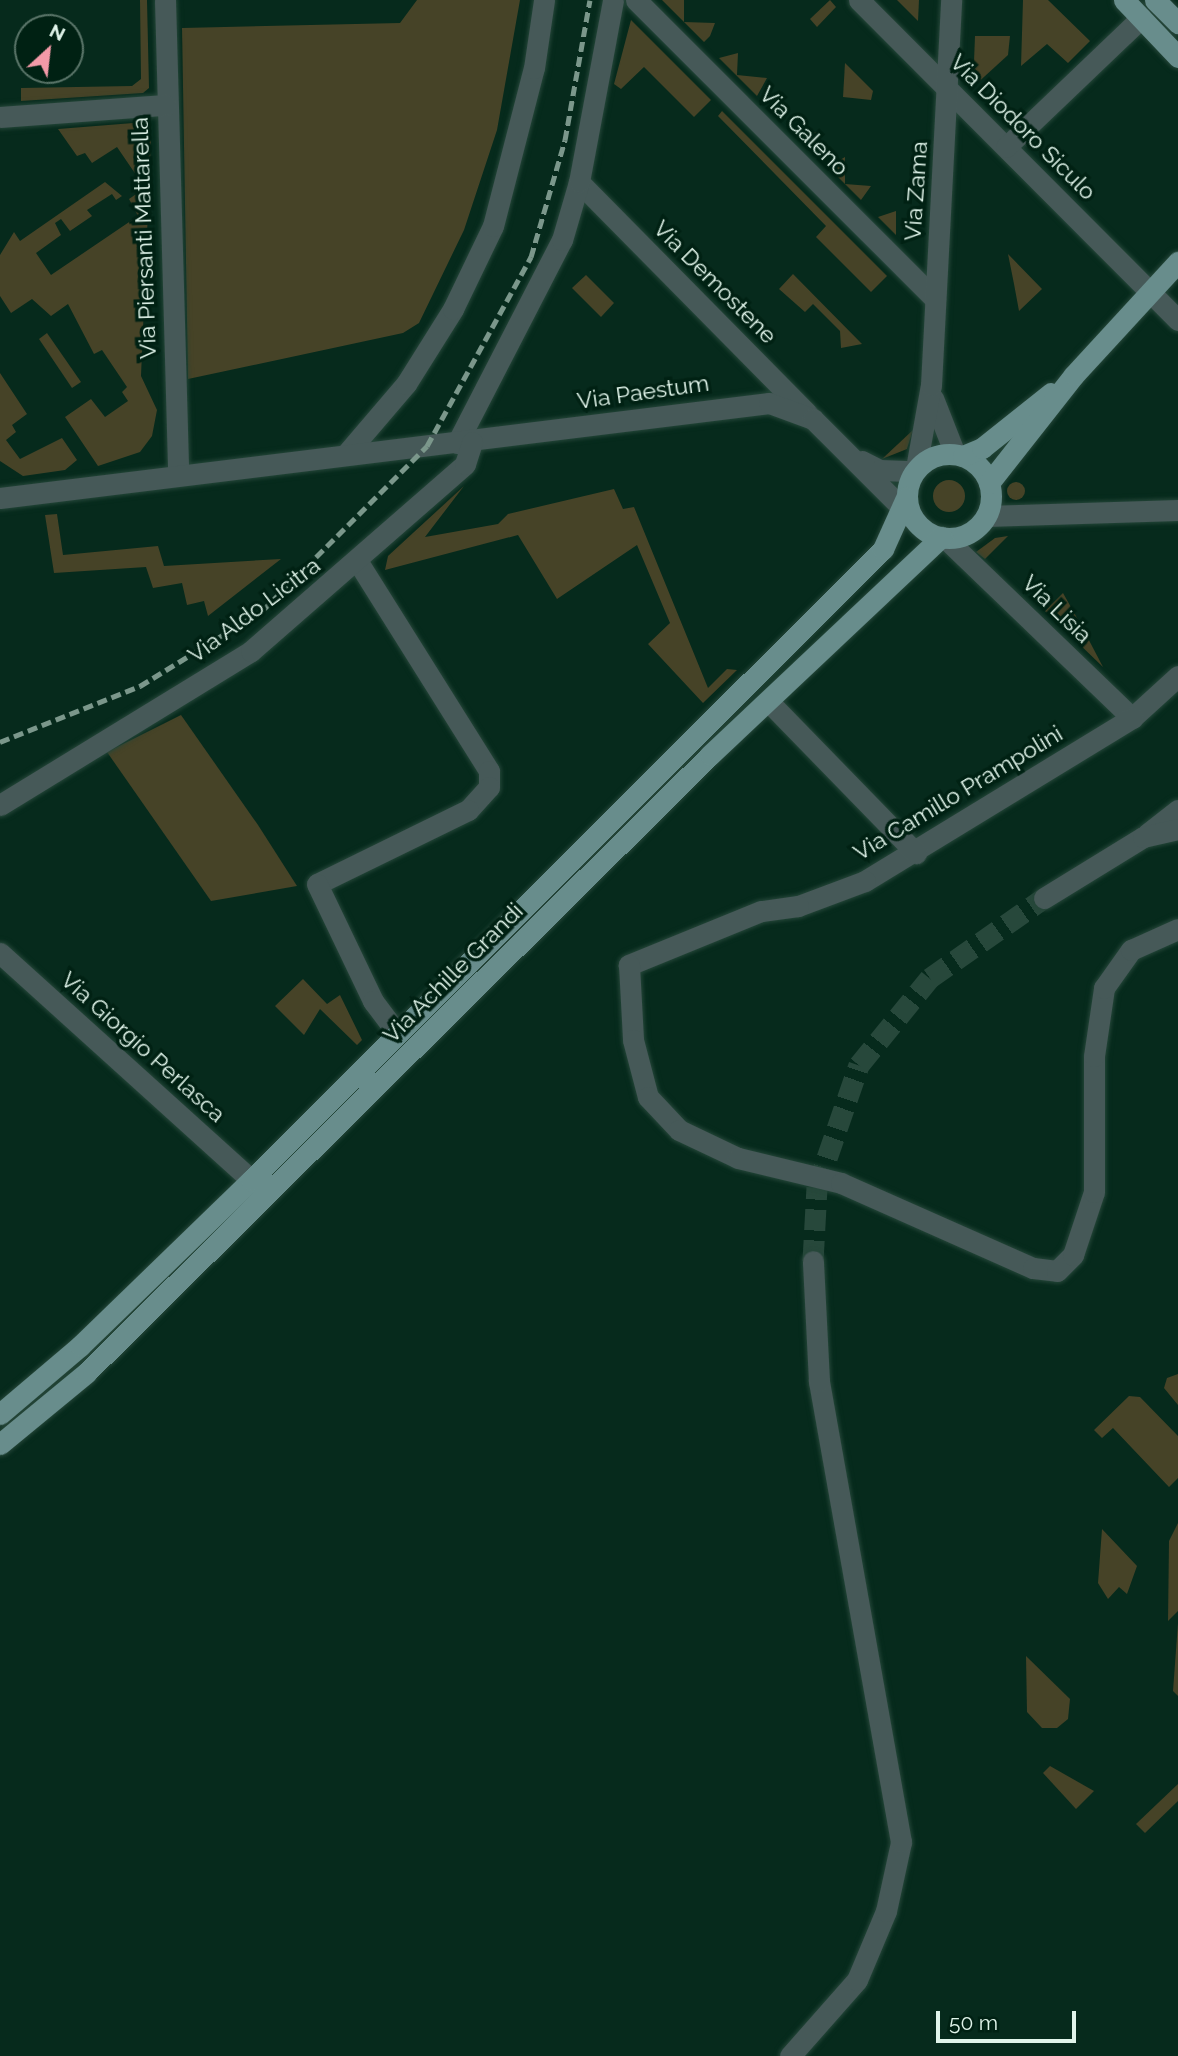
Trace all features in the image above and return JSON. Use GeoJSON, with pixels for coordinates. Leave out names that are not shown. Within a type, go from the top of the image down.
{"type":"FeatureCollection","features":[{"type":"Feature","properties":{"kind":"main road"},"geometry":{"type":"LineString","coordinates":[[1124,0],[1178,57]]}},
{"type":"Feature","properties":{"kind":"main road"},"geometry":{"type":"LineString","coordinates":[[1155,0],[1178,23]]}},
{"type":"Feature","properties":{"kind":"main road"},"geometry":{"type":"LineString","coordinates":[[1074,375],[982,448],[959,455],[933,456],[915,470],[907,508],[943,538],[969,533],[986,516],[989,484],[1074,375],[1178,262]]}},
{"type":"Feature","properties":{"kind":"main road"},"geometry":{"type":"LineString","coordinates":[[959,455],[989,484]]}},
{"type":"Feature","properties":{"kind":"main road","name":"Via Achille Grandi"},"geometry":{"type":"LineString","coordinates":[[0,1414],[80,1346],[251,1180],[883,549],[907,508]]}},
{"type":"Feature","properties":{"kind":"main road","name":"Via Achille Grandi"},"geometry":{"type":"LineString","coordinates":[[0,1444],[86,1373],[769,702],[943,538]]}},
{"type":"Feature","properties":{"kind":"street","name":"Via Piersanti Mattarella"},"geometry":{"type":"LineString","coordinates":[[165,0],[165,105],[178,475]]}},
{"type":"Feature","properties":{"kind":"street"},"geometry":{"type":"LineString","coordinates":[[347,453],[406,384],[493,226],[531,81],[544,0]]}},
{"type":"Feature","properties":{"kind":"street","name":"Via Aldo Licitra"},"geometry":{"type":"LineString","coordinates":[[0,805],[251,651],[358,562],[465,464],[464,443],[541,289],[579,182],[613,0]]}},
{"type":"Feature","properties":{"kind":"street","name":"Via Galeno"},"geometry":{"type":"LineString","coordinates":[[636,0],[935,299]]}},
{"type":"Feature","properties":{"kind":"street","name":"Via Diodoro Siculo"},"geometry":{"type":"LineString","coordinates":[[859,0],[1150,292]]}},
{"type":"Feature","properties":{"kind":"street","name":"Via Zama"},"geometry":{"type":"LineString","coordinates":[[930,385],[951,0]]}},
{"type":"Feature","properties":{"kind":"street"},"geometry":{"type":"LineString","coordinates":[[1006,147],[1141,18]]}},
{"type":"Feature","properties":{"kind":"street"},"geometry":{"type":"LineString","coordinates":[[0,117],[165,105]]}},
{"type":"Feature","properties":{"kind":"street","name":"Via Demostene"},"geometry":{"type":"LineString","coordinates":[[579,182],[813,419]]}},
{"type":"Feature","properties":{"kind":"street"},"geometry":{"type":"LineString","coordinates":[[1150,292],[1178,320]]}},
{"type":"Feature","properties":{"kind":"street"},"geometry":{"type":"LineString","coordinates":[[930,385],[941,431],[959,455]]}},
{"type":"Feature","properties":{"kind":"street"},"geometry":{"type":"LineString","coordinates":[[849,454],[880,470],[915,470],[930,385]]}},
{"type":"Feature","properties":{"kind":"street","name":"Via Paestum"},"geometry":{"type":"LineString","coordinates":[[0,498],[347,453],[464,443],[752,403],[813,419],[907,508]]}},
{"type":"Feature","properties":{"kind":"street"},"geometry":{"type":"LineString","coordinates":[[986,516],[1178,510]]}},
{"type":"Feature","properties":{"kind":"street","name":"Via Lisia"},"geometry":{"type":"LineString","coordinates":[[943,538],[1132,718]]}},
{"type":"Feature","properties":{"kind":"street"},"geometry":{"type":"LineString","coordinates":[[358,562],[489,771],[489,788],[468,810],[317,884],[373,1001],[397,1033]]}},
{"type":"Feature","properties":{"kind":"street","name":"Via Camillo Prampolini"},"geometry":{"type":"LineString","coordinates":[[1178,676],[1132,718],[916,853],[865,881],[798,906],[761,911],[629,965],[633,1040],[648,1097],[679,1130],[738,1158],[841,1183],[1033,1268],[1057,1270],[1073,1255],[1094,1192],[1094,1056],[1104,988],[1131,950],[1178,929]]}},
{"type":"Feature","properties":{"kind":"street"},"geometry":{"type":"LineString","coordinates":[[769,702],[916,853]]}},
{"type":"Feature","properties":{"kind":"street"},"geometry":{"type":"LineString","coordinates":[[1044,898],[1143,837],[1178,810]]}},
{"type":"Feature","properties":{"kind":"street"},"geometry":{"type":"LineString","coordinates":[[1143,837],[1178,829]]}},
{"type":"Feature","properties":{"kind":"street","name":"Via Giorgio Perlasca"},"geometry":{"type":"LineString","coordinates":[[0,953],[251,1180]]}},
{"type":"Feature","properties":{"kind":"street"},"geometry":{"type":"LineString","coordinates":[[790,2056],[858,1980],[886,1911],[901,1842],[819,1381],[813,1261]]}},
{"type":"Feature","properties":{"kind":"shaded area"},"geometry":{"type":"Polygon","coordinates":[[[140,0],[147,0],[149,88],[143,93],[21,101],[21,88],[132,86],[141,79],[140,0]]]}},
{"type":"Feature","properties":{"kind":"shaded area"},"geometry":{"type":"Polygon","coordinates":[[[417,0],[520,0],[497,130],[464,230],[419,323],[403,333],[188,379],[182,28],[400,23],[417,0]]]}},
{"type":"Feature","properties":{"kind":"shaded area"},"geometry":{"type":"Polygon","coordinates":[[[662,0],[684,0],[684,22],[662,0]]]}},
{"type":"Feature","properties":{"kind":"shaded area"},"geometry":{"type":"Polygon","coordinates":[[[830,0],[836,7],[817,27],[810,19],[830,0]]]}},
{"type":"Feature","properties":{"kind":"shaded area"},"geometry":{"type":"Polygon","coordinates":[[[897,0],[919,0],[918,21],[897,0]]]}},
{"type":"Feature","properties":{"kind":"shaded area"},"geometry":{"type":"Polygon","coordinates":[[[1023,0],[1048,0],[1090,41],[1068,63],[1047,44],[1021,66],[1023,0]]]}},
{"type":"Feature","properties":{"kind":"shaded area"},"geometry":{"type":"Polygon","coordinates":[[[631,20],[711,100],[694,117],[644,67],[621,89],[614,84],[631,20]]]}},
{"type":"Feature","properties":{"kind":"shaded area"},"geometry":{"type":"Polygon","coordinates":[[[684,22],[715,23],[710,36],[704,42],[684,22]]]}},
{"type":"Feature","properties":{"kind":"shaded area"},"geometry":{"type":"Polygon","coordinates":[[[975,36],[1010,36],[1008,55],[973,87],[975,36]]]}},
{"type":"Feature","properties":{"kind":"shaded area"},"geometry":{"type":"Polygon","coordinates":[[[738,53],[737,75],[767,78],[757,96],[719,58],[738,53]]]}},
{"type":"Feature","properties":{"kind":"shaded area"},"geometry":{"type":"Polygon","coordinates":[[[845,63],[873,91],[871,100],[843,97],[845,63]]]}},
{"type":"Feature","properties":{"kind":"shaded area"},"geometry":{"type":"Polygon","coordinates":[[[722,111],[887,276],[871,292],[816,237],[826,226],[718,116],[722,111]]]}},
{"type":"Feature","properties":{"kind":"shaded area"},"geometry":{"type":"Polygon","coordinates":[[[133,123],[151,140],[141,376],[157,410],[152,436],[140,452],[98,466],[65,417],[91,399],[105,417],[128,401],[122,392],[127,387],[102,350],[94,354],[68,304],[51,316],[32,299],[11,313],[0,296],[0,255],[14,232],[20,241],[105,182],[122,196],[116,200],[112,194],[87,210],[92,216],[70,231],[61,219],[55,223],[61,235],[36,253],[51,275],[138,216],[129,199],[145,188],[117,147],[92,163],[85,153],[77,156],[58,129],[133,123]]]}},
{"type":"Feature","properties":{"kind":"shaded area"},"geometry":{"type":"Polygon","coordinates":[[[820,132],[811,150],[793,133],[820,132]]]}},
{"type":"Feature","properties":{"kind":"shaded area"},"geometry":{"type":"Polygon","coordinates":[[[845,157],[845,184],[828,167],[845,157]]]}},
{"type":"Feature","properties":{"kind":"shaded area"},"geometry":{"type":"Polygon","coordinates":[[[845,184],[871,186],[861,200],[845,184]]]}},
{"type":"Feature","properties":{"kind":"shaded area"},"geometry":{"type":"Polygon","coordinates":[[[896,211],[896,235],[878,217],[896,211]]]}},
{"type":"Feature","properties":{"kind":"shaded area"},"geometry":{"type":"Polygon","coordinates":[[[1008,254],[1042,289],[1019,311],[1014,284],[1008,254]]]}},
{"type":"Feature","properties":{"kind":"shaded area"},"geometry":{"type":"Polygon","coordinates":[[[793,274],[862,344],[841,348],[840,331],[813,304],[805,312],[779,289],[793,274]]]}},
{"type":"Feature","properties":{"kind":"shaded area"},"geometry":{"type":"Polygon","coordinates":[[[586,275],[614,303],[601,317],[572,288],[586,275]]]}},
{"type":"Feature","properties":{"kind":"shaded area"},"geometry":{"type":"Polygon","coordinates":[[[47,333],[81,382],[72,388],[39,339],[47,333]]]}},
{"type":"Feature","properties":{"kind":"shaded area"},"geometry":{"type":"Polygon","coordinates":[[[0,373],[27,414],[12,425],[16,432],[6,440],[20,459],[62,438],[77,460],[65,470],[23,476],[0,461],[0,373]]]}},
{"type":"Feature","properties":{"kind":"shaded area"},"geometry":{"type":"Polygon","coordinates":[[[913,430],[907,449],[882,459],[913,430]]]}},
{"type":"Feature","properties":{"kind":"shaded area"},"geometry":{"type":"Polygon","coordinates":[[[949,480],[961,484],[965,496],[961,508],[949,512],[937,508],[933,496],[937,484],[949,480]]]}},
{"type":"Feature","properties":{"kind":"shaded area"},"geometry":{"type":"Polygon","coordinates":[[[1016,482],[1022,485],[1025,491],[1022,497],[1016,500],[1010,497],[1007,491],[1010,485],[1016,482]]]}},
{"type":"Feature","properties":{"kind":"shaded area"},"geometry":{"type":"Polygon","coordinates":[[[464,486],[425,537],[498,524],[508,514],[614,489],[623,509],[634,507],[708,688],[727,669],[737,670],[703,703],[648,644],[670,623],[637,545],[557,599],[518,535],[385,570],[388,556],[464,486]]]}},
{"type":"Feature","properties":{"kind":"shaded area"},"geometry":{"type":"Polygon","coordinates":[[[57,514],[63,555],[158,546],[164,566],[281,559],[208,616],[204,601],[187,605],[182,583],[153,588],[146,567],[54,573],[45,515],[57,514]]]}},
{"type":"Feature","properties":{"kind":"shaded area"},"geometry":{"type":"Polygon","coordinates":[[[1008,536],[985,559],[976,552],[995,538],[1008,536]]]}},
{"type":"Feature","properties":{"kind":"shaded area"},"geometry":{"type":"Polygon","coordinates":[[[1063,593],[1081,625],[1103,667],[1045,611],[1063,593]]]}},
{"type":"Feature","properties":{"kind":"shaded area"},"geometry":{"type":"Polygon","coordinates":[[[181,715],[297,886],[211,901],[107,752],[181,715]]]}},
{"type":"Feature","properties":{"kind":"shaded area"},"geometry":{"type":"Polygon","coordinates":[[[303,979],[327,1004],[340,995],[362,1040],[357,1045],[320,1009],[304,1035],[275,1006],[303,979]]]}},
{"type":"Feature","properties":{"kind":"shaded area"},"geometry":{"type":"Polygon","coordinates":[[[1178,1374],[1178,1405],[1164,1388],[1167,1378],[1178,1374]]]}},
{"type":"Feature","properties":{"kind":"shaded area"},"geometry":{"type":"Polygon","coordinates":[[[1129,1396],[1140,1397],[1178,1436],[1178,1478],[1169,1487],[1113,1428],[1102,1438],[1094,1430],[1129,1396]]]}},
{"type":"Feature","properties":{"kind":"shaded area"},"geometry":{"type":"Polygon","coordinates":[[[1178,1523],[1178,1611],[1168,1621],[1169,1541],[1178,1523]]]}},
{"type":"Feature","properties":{"kind":"shaded area"},"geometry":{"type":"Polygon","coordinates":[[[1102,1529],[1137,1566],[1127,1594],[1119,1587],[1108,1599],[1098,1583],[1102,1529]]]}},
{"type":"Feature","properties":{"kind":"shaded area"},"geometry":{"type":"Polygon","coordinates":[[[1178,1623],[1178,1696],[1173,1691],[1178,1623]]]}},
{"type":"Feature","properties":{"kind":"shaded area"},"geometry":{"type":"Polygon","coordinates":[[[1026,1656],[1070,1699],[1068,1719],[1057,1728],[1042,1728],[1027,1712],[1026,1656]]]}},
{"type":"Feature","properties":{"kind":"shaded area"},"geometry":{"type":"Polygon","coordinates":[[[1050,1766],[1094,1791],[1076,1809],[1043,1773],[1050,1766]]]}},
{"type":"Feature","properties":{"kind":"shaded area"},"geometry":{"type":"Polygon","coordinates":[[[1178,1784],[1178,1801],[1145,1833],[1136,1824],[1178,1784]]]}},
{"type":"Feature","properties":{"kind":"tunnel"},"geometry":{"type":"LineString","coordinates":[[813,1261],[817,1187],[859,1065],[930,978],[1044,898]]}},
{"type":"Feature","properties":{"kind":"railway"},"geometry":{"type":"LineString","coordinates":[[0,742],[140,686],[263,610],[427,446],[531,257],[565,140],[590,0]]}}]}
